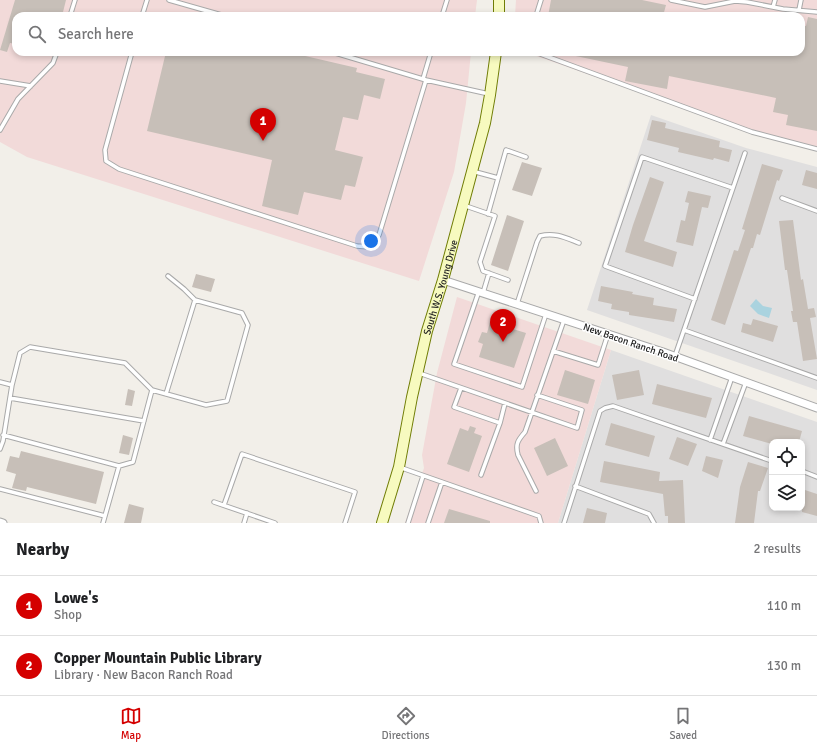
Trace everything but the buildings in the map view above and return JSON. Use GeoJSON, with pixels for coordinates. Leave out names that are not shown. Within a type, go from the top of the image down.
{"type":"FeatureCollection","features":[{"type":"Feature","properties":{"kind":"main road"},"geometry":{"type":"LineString","coordinates":[[499,0],[499,12]]}},
{"type":"Feature","properties":{"kind":"main road","name":"South W.S. Young Drive"},"geometry":{"type":"LineString","coordinates":[[382,523],[399,468],[427,330],[443,280],[484,123],[490,95],[495,56]]}},
{"type":"Feature","properties":{"kind":"street","name":"New Bacon Ranch Road"},"geometry":{"type":"LineString","coordinates":[[443,280],[675,356],[817,408]]}},
{"type":"Feature","properties":{"kind":"lane"},"geometry":{"type":"LineString","coordinates":[[71,12],[75,0]]}},
{"type":"Feature","properties":{"kind":"lane"},"geometry":{"type":"LineString","coordinates":[[143,12],[147,0]]}},
{"type":"Feature","properties":{"kind":"lane"},"geometry":{"type":"LineString","coordinates":[[169,0],[211,12]]}},
{"type":"Feature","properties":{"kind":"lane"},"geometry":{"type":"LineString","coordinates":[[443,12],[446,0]]}},
{"type":"Feature","properties":{"kind":"lane"},"geometry":{"type":"LineString","coordinates":[[537,12],[541,0]]}},
{"type":"Feature","properties":{"kind":"lane"},"geometry":{"type":"LineString","coordinates":[[672,0],[705,7],[723,2],[747,1],[782,9],[817,12]]}},
{"type":"Feature","properties":{"kind":"lane"},"geometry":{"type":"LineString","coordinates":[[696,5],[697,0]]}},
{"type":"Feature","properties":{"kind":"lane"},"geometry":{"type":"LineString","coordinates":[[773,7],[775,0]]}},
{"type":"Feature","properties":{"kind":"lane"},"geometry":{"type":"LineString","coordinates":[[799,10],[801,0]]}},
{"type":"Feature","properties":{"kind":"lane"},"geometry":{"type":"LineString","coordinates":[[0,130],[18,100],[53,62],[55,56]]}},
{"type":"Feature","properties":{"kind":"lane"},"geometry":{"type":"LineString","coordinates":[[131,56],[105,150],[106,161],[119,169],[357,246],[369,247],[375,242],[379,235],[425,79],[430,56]]}},
{"type":"Feature","properties":{"kind":"lane"},"geometry":{"type":"LineString","coordinates":[[346,56],[425,79],[490,95]]}},
{"type":"Feature","properties":{"kind":"lane"},"geometry":{"type":"LineString","coordinates":[[546,56],[752,132],[817,149]]}},
{"type":"Feature","properties":{"kind":"lane"},"geometry":{"type":"LineString","coordinates":[[0,81],[31,86]]}},
{"type":"Feature","properties":{"kind":"lane"},"geometry":{"type":"LineString","coordinates":[[488,214],[506,150],[526,156]]}},
{"type":"Feature","properties":{"kind":"lane"},"geometry":{"type":"LineString","coordinates":[[675,356],[745,153]]}},
{"type":"Feature","properties":{"kind":"lane"},"geometry":{"type":"LineString","coordinates":[[695,299],[605,266],[642,157],[733,188]]}},
{"type":"Feature","properties":{"kind":"lane"},"geometry":{"type":"LineString","coordinates":[[472,171],[498,178]]}},
{"type":"Feature","properties":{"kind":"lane"},"geometry":{"type":"LineString","coordinates":[[782,198],[817,211]]}},
{"type":"Feature","properties":{"kind":"lane"},"geometry":{"type":"LineString","coordinates":[[463,205],[495,216],[480,262],[483,272],[508,280]]}},
{"type":"Feature","properties":{"kind":"lane"},"geometry":{"type":"LineString","coordinates":[[517,304],[540,236],[548,234],[579,243]]}},
{"type":"Feature","properties":{"kind":"lane"},"geometry":{"type":"LineString","coordinates":[[489,273],[454,364],[522,388],[546,314]]}},
{"type":"Feature","properties":{"kind":"lane"},"geometry":{"type":"LineString","coordinates":[[0,449],[20,352],[30,346],[126,363],[152,390],[166,394],[206,405],[227,401],[248,325],[242,313],[195,300],[168,276]]}},
{"type":"Feature","properties":{"kind":"lane"},"geometry":{"type":"LineString","coordinates":[[166,394],[195,300]]}},
{"type":"Feature","properties":{"kind":"lane"},"geometry":{"type":"LineString","coordinates":[[536,491],[516,449],[518,441],[525,432],[564,319]]}},
{"type":"Feature","properties":{"kind":"lane"},"geometry":{"type":"LineString","coordinates":[[684,330],[817,378]]}},
{"type":"Feature","properties":{"kind":"lane"},"geometry":{"type":"LineString","coordinates":[[553,351],[598,366],[608,334]]}},
{"type":"Feature","properties":{"kind":"lane"},"geometry":{"type":"LineString","coordinates":[[418,373],[577,428],[582,410],[537,395]]}},
{"type":"Feature","properties":{"kind":"lane"},"geometry":{"type":"LineString","coordinates":[[710,440],[732,377]]}},
{"type":"Feature","properties":{"kind":"lane"},"geometry":{"type":"LineString","coordinates":[[0,382],[12,386]]}},
{"type":"Feature","properties":{"kind":"lane"},"geometry":{"type":"LineString","coordinates":[[723,444],[746,382]]}},
{"type":"Feature","properties":{"kind":"lane"},"geometry":{"type":"LineString","coordinates":[[461,388],[454,407],[500,423]]}},
{"type":"Feature","properties":{"kind":"lane"},"geometry":{"type":"LineString","coordinates":[[3,435],[119,466],[133,462],[152,390]]}},
{"type":"Feature","properties":{"kind":"lane"},"geometry":{"type":"LineString","coordinates":[[10,398],[144,421]]}},
{"type":"Feature","properties":{"kind":"lane"},"geometry":{"type":"LineString","coordinates":[[482,475],[500,423],[505,403]]}},
{"type":"Feature","properties":{"kind":"lane"},"geometry":{"type":"LineString","coordinates":[[564,523],[600,411],[605,408],[614,406],[769,460]]}},
{"type":"Feature","properties":{"kind":"lane"},"geometry":{"type":"LineString","coordinates":[[224,505],[242,454],[355,492],[345,523]]}},
{"type":"Feature","properties":{"kind":"lane"},"geometry":{"type":"LineString","coordinates":[[103,523],[119,466]]}},
{"type":"Feature","properties":{"kind":"lane"},"geometry":{"type":"LineString","coordinates":[[399,468],[539,516],[541,523]]}},
{"type":"Feature","properties":{"kind":"lane"},"geometry":{"type":"LineString","coordinates":[[805,472],[817,477]]}},
{"type":"Feature","properties":{"kind":"lane"},"geometry":{"type":"LineString","coordinates":[[408,523],[423,476]]}},
{"type":"Feature","properties":{"kind":"lane"},"geometry":{"type":"LineString","coordinates":[[428,523],[442,482]]}},
{"type":"Feature","properties":{"kind":"lane"},"geometry":{"type":"LineString","coordinates":[[575,486],[649,514],[654,523]]}},
{"type":"Feature","properties":{"kind":"lane"},"geometry":{"type":"LineString","coordinates":[[0,489],[105,516]]}},
{"type":"Feature","properties":{"kind":"lane"},"geometry":{"type":"LineString","coordinates":[[214,502],[275,523]]}},
{"type":"Feature","properties":{"kind":"lane"},"geometry":{"type":"LineString","coordinates":[[244,523],[247,513]]}},
{"type":"Feature","properties":{"kind":"shaded area"},"geometry":{"type":"Polygon","coordinates":[[[0,0],[477,0],[476,12],[12,12],[12,56],[471,56],[466,103],[454,172],[419,281],[27,157],[0,142],[0,0]]]}},
{"type":"Feature","properties":{"kind":"shaded area"},"geometry":{"type":"Polygon","coordinates":[[[516,0],[817,0],[817,149],[752,132],[536,56],[805,56],[805,12],[515,12],[516,0]]]}},
{"type":"Feature","properties":{"kind":"shaded area"},"geometry":{"type":"Polygon","coordinates":[[[651,115],[746,148],[817,167],[817,390],[587,310],[651,115]]]}},
{"type":"Feature","properties":{"kind":"shaded area"},"geometry":{"type":"Polygon","coordinates":[[[457,297],[611,350],[558,523],[405,523],[424,468],[422,455],[437,373],[457,297]]]}},
{"type":"Feature","properties":{"kind":"shaded area"},"geometry":{"type":"Polygon","coordinates":[[[611,350],[817,422],[817,523],[558,523],[611,350]]]}},
{"type":"Feature","properties":{"kind":"water"},"geometry":{"type":"Polygon","coordinates":[[[756,299],[763,306],[772,308],[769,318],[758,314],[750,306],[756,299]]]}},
{"type":"Feature","properties":{"kind":"place","name":"Lowe's"},"geometry":{"type":"Point","coordinates":[263,141]}},
{"type":"Feature","properties":{"kind":"place","name":"Copper Mountain Public Library"},"geometry":{"type":"Point","coordinates":[503,342]}}]}
